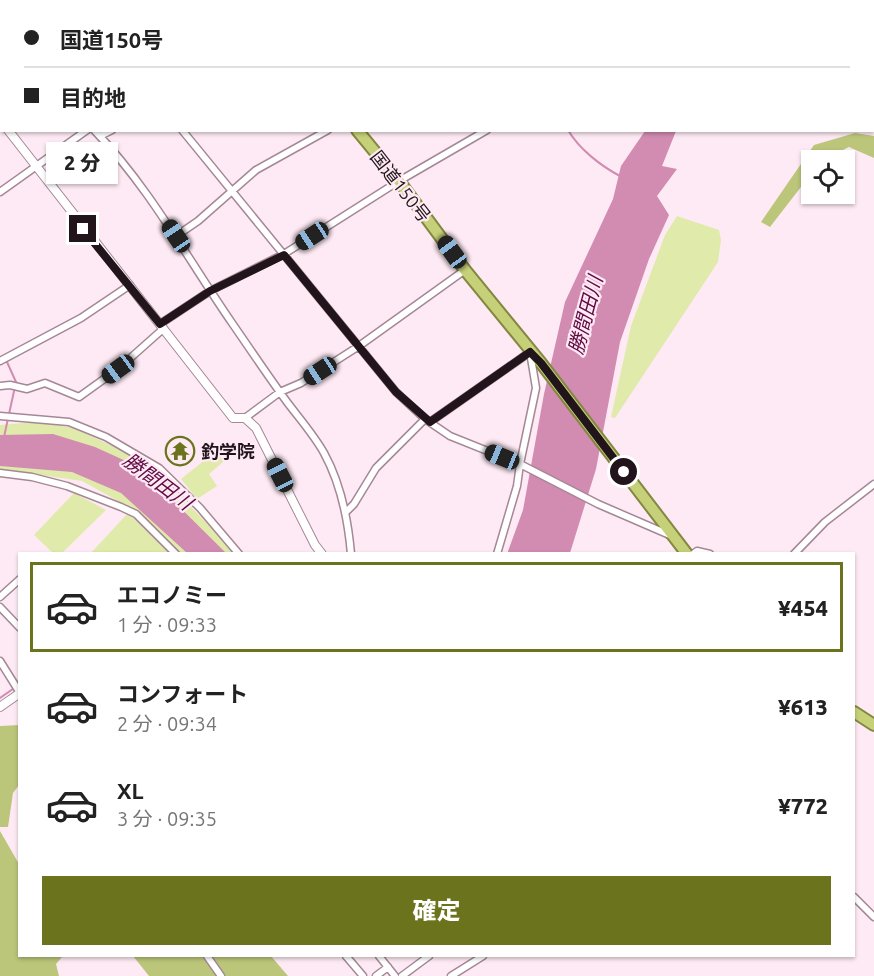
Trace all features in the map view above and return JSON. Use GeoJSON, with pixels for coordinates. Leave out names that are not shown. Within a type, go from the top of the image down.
{"type":"FeatureCollection","features":[{"type":"Feature","properties":{"kind":"highway","name":"国道150号"},"geometry":{"type":"LineString","coordinates":[[359,132],[399,181],[465,270],[541,363],[686,552]]}},
{"type":"Feature","properties":{"kind":"highway"},"geometry":{"type":"LineString","coordinates":[[855,713],[874,725]]}},
{"type":"Feature","properties":{"kind":"street"},"geometry":{"type":"LineString","coordinates":[[10,132],[83,229],[130,285],[233,418],[245,418],[280,392],[301,383],[359,346],[465,270]]}},
{"type":"Feature","properties":{"kind":"street"},"geometry":{"type":"LineString","coordinates":[[0,192],[84,132]]}},
{"type":"Feature","properties":{"kind":"street"},"geometry":{"type":"LineString","coordinates":[[96,132],[138,183],[176,236],[210,291],[324,452],[337,479],[351,552]]}},
{"type":"Feature","properties":{"kind":"street"},"geometry":{"type":"LineString","coordinates":[[100,136],[108,132]]}},
{"type":"Feature","properties":{"kind":"street"},"geometry":{"type":"LineString","coordinates":[[184,132],[396,392],[428,420],[450,436],[523,466],[598,504],[675,537]]}},
{"type":"Feature","properties":{"kind":"street"},"geometry":{"type":"LineString","coordinates":[[176,236],[198,221],[256,171],[324,132]]}},
{"type":"Feature","properties":{"kind":"street"},"geometry":{"type":"LineString","coordinates":[[0,387],[10,385],[27,389],[45,383],[79,397],[118,369],[161,327],[210,291],[284,255],[399,181],[484,132]]}},
{"type":"Feature","properties":{"kind":"street"},"geometry":{"type":"LineString","coordinates":[[1,358],[81,318],[130,285]]}},
{"type":"Feature","properties":{"kind":"street"},"geometry":{"type":"LineString","coordinates":[[345,513],[354,504],[376,468],[428,420],[530,352],[536,388],[523,466],[498,552]]}},
{"type":"Feature","properties":{"kind":"street"},"geometry":{"type":"LineString","coordinates":[[2,417],[69,422],[106,437],[159,468],[200,508],[237,552]]}},
{"type":"Feature","properties":{"kind":"street"},"geometry":{"type":"LineString","coordinates":[[245,418],[256,428],[320,552]]}},
{"type":"Feature","properties":{"kind":"street"},"geometry":{"type":"LineString","coordinates":[[0,474],[32,477],[67,486],[122,507],[136,514],[174,552]]}},
{"type":"Feature","properties":{"kind":"street"},"geometry":{"type":"LineString","coordinates":[[796,552],[825,522],[874,484]]}},
{"type":"Feature","properties":{"kind":"street"},"geometry":{"type":"LineString","coordinates":[[0,597],[18,581]]}},
{"type":"Feature","properties":{"kind":"street"},"geometry":{"type":"LineString","coordinates":[[0,607],[18,626]]}},
{"type":"Feature","properties":{"kind":"street"},"geometry":{"type":"LineString","coordinates":[[0,661],[18,691]]}},
{"type":"Feature","properties":{"kind":"street"},"geometry":{"type":"LineString","coordinates":[[1,705],[18,694]]}},
{"type":"Feature","properties":{"kind":"street"},"geometry":{"type":"LineString","coordinates":[[855,898],[874,917]]}},
{"type":"Feature","properties":{"kind":"street"},"geometry":{"type":"LineString","coordinates":[[208,957],[221,976]]}},
{"type":"Feature","properties":{"kind":"street"},"geometry":{"type":"LineString","coordinates":[[347,957],[363,976]]}},
{"type":"Feature","properties":{"kind":"street"},"geometry":{"type":"LineString","coordinates":[[380,957],[395,976]]}},
{"type":"Feature","properties":{"kind":"street"},"geometry":{"type":"LineString","coordinates":[[402,976],[428,957]]}},
{"type":"Feature","properties":{"kind":"street"},"geometry":{"type":"LineString","coordinates":[[452,976],[481,957]]}},
{"type":"Feature","properties":{"kind":"street"},"geometry":{"type":"LineString","coordinates":[[376,976],[388,967]]}},
{"type":"Feature","properties":{"kind":"green space"},"geometry":{"type":"Polygon","coordinates":[[[855,133],[874,136],[874,158],[849,147],[843,150],[811,150],[814,145],[855,133]]]}},
{"type":"Feature","properties":{"kind":"green space"},"geometry":{"type":"Polygon","coordinates":[[[801,164],[801,187],[770,227],[761,222],[801,164]]]}},
{"type":"Feature","properties":{"kind":"green space"},"geometry":{"type":"Polygon","coordinates":[[[677,216],[719,230],[721,240],[718,262],[615,418],[611,417],[631,326],[665,235],[677,216]]]}},
{"type":"Feature","properties":{"kind":"green space"},"geometry":{"type":"Polygon","coordinates":[[[36,422],[74,428],[147,462],[235,552],[179,552],[120,502],[82,481],[0,469],[0,425],[36,422]]]}},
{"type":"Feature","properties":{"kind":"green space"},"geometry":{"type":"Polygon","coordinates":[[[231,443],[236,451],[209,474],[217,486],[197,499],[181,479],[221,447],[231,443]]]}},
{"type":"Feature","properties":{"kind":"green space"},"geometry":{"type":"Polygon","coordinates":[[[74,493],[106,510],[63,552],[52,552],[34,535],[74,493]]]}},
{"type":"Feature","properties":{"kind":"green space"},"geometry":{"type":"Polygon","coordinates":[[[128,513],[172,552],[92,552],[128,513]]]}},
{"type":"Feature","properties":{"kind":"green space"},"geometry":{"type":"Polygon","coordinates":[[[18,725],[18,786],[13,793],[8,827],[0,827],[0,726],[18,725]]]}},
{"type":"Feature","properties":{"kind":"green space"},"geometry":{"type":"Polygon","coordinates":[[[0,831],[18,862],[18,957],[62,957],[56,964],[59,976],[0,976],[0,831]]]}},
{"type":"Feature","properties":{"kind":"green space"},"geometry":{"type":"Polygon","coordinates":[[[134,957],[272,957],[288,976],[149,976],[134,957]]]}},
{"type":"Feature","properties":{"kind":"water","name":"勝間田川"},"geometry":{"type":"Polygon","coordinates":[[[644,132],[676,132],[662,166],[677,169],[657,196],[669,215],[649,259],[620,342],[596,469],[570,552],[508,552],[523,510],[544,394],[565,302],[613,199],[621,166],[644,132]]]}},
{"type":"Feature","properties":{"kind":"water"},"geometry":{"type":"Polygon","coordinates":[[[53,434],[95,447],[139,467],[225,552],[186,552],[121,493],[72,472],[0,466],[0,435],[53,434]]]}},
{"type":"Feature","properties":{"kind":"waterway"},"geometry":{"type":"LineString","coordinates":[[569,132],[591,156],[620,176]]}},
{"type":"Feature","properties":{"kind":"waterway"},"geometry":{"type":"LineString","coordinates":[[4,437],[16,382],[7,362]]}},
{"type":"Feature","properties":{"kind":"waterway"},"geometry":{"type":"LineString","coordinates":[[0,698],[18,685]]}},
{"type":"Feature","properties":{"kind":"place","name":"釣学院"},"geometry":{"type":"Point","coordinates":[180,451]}},
{"type":"Feature","properties":{"kind":"route"},"geometry":{"type":"LineString","coordinates":[[83,229],[160,324],[210,291],[284,255],[396,392],[430,422],[530,352],[541,363],[624,472]]}}]}
